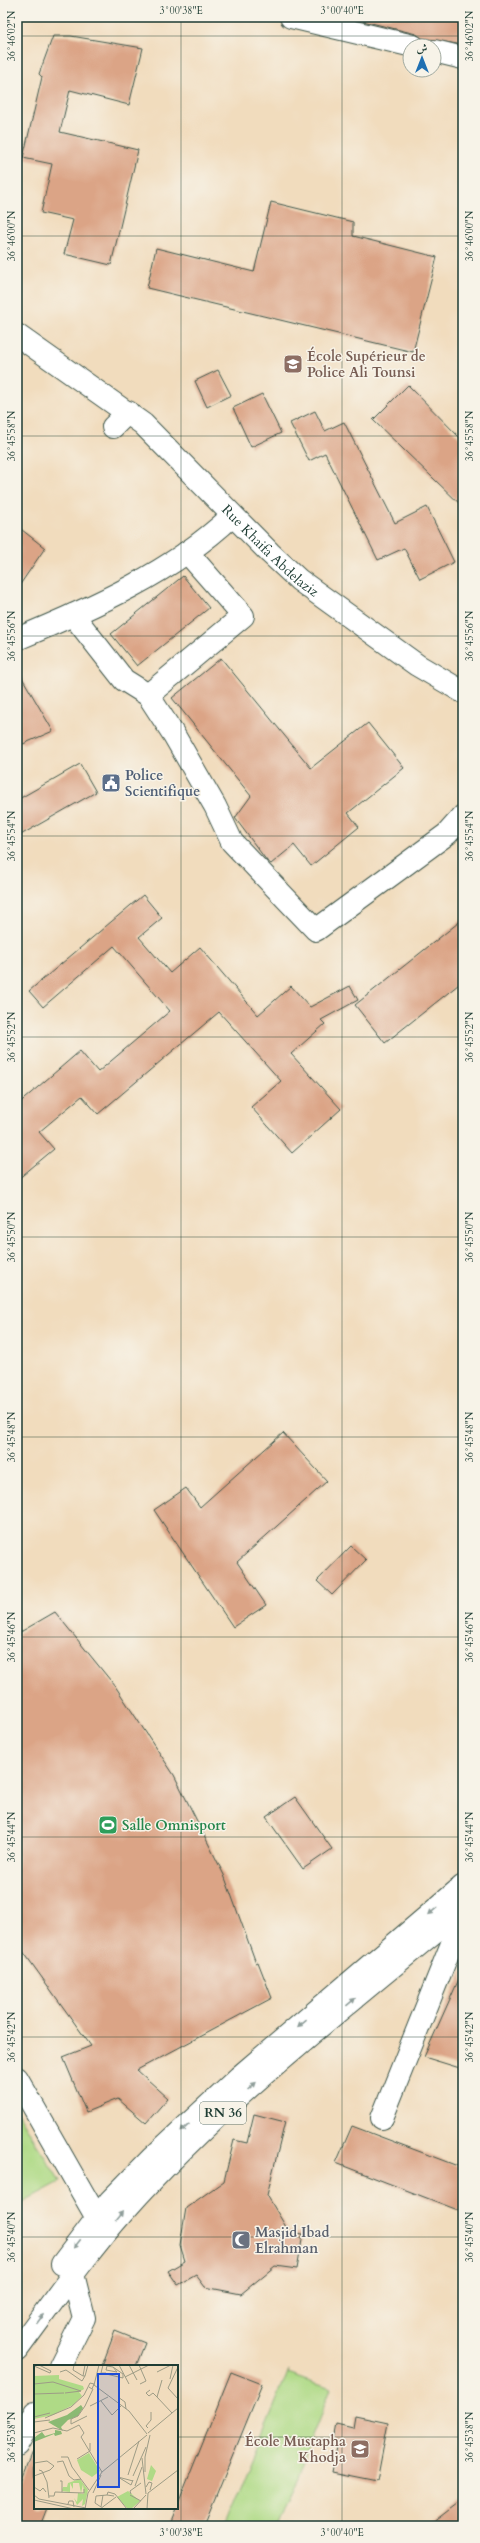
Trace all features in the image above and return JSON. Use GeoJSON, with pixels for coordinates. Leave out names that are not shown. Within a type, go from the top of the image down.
{"type":"FeatureCollection","features":[{"type":"Feature","properties":{"kind":"main road"},"geometry":{"type":"LineString","coordinates":[[291,17],[402,43]]}},
{"type":"Feature","properties":{"kind":"main road"},"geometry":{"type":"LineString","coordinates":[[442,53],[463,58]]}},
{"type":"Feature","properties":{"kind":"main road"},"geometry":{"type":"LineString","coordinates":[[17,330],[42,351]]}},
{"type":"Feature","properties":{"kind":"main road"},"geometry":{"type":"LineString","coordinates":[[17,335],[95,389]]}},
{"type":"Feature","properties":{"kind":"main road"},"geometry":{"type":"LineString","coordinates":[[17,347],[95,389]]}},
{"type":"Feature","properties":{"kind":"main road","name":"Rue Khaifa Abdelaziz"},"geometry":{"type":"LineString","coordinates":[[95,389],[128,412],[159,439],[232,516],[270,553],[323,598],[417,665],[463,692]]}},
{"type":"Feature","properties":{"kind":"main road"},"geometry":{"type":"LineString","coordinates":[[114,427],[128,412]]}},
{"type":"Feature","properties":{"kind":"main road"},"geometry":{"type":"LineString","coordinates":[[17,639],[104,602],[187,552],[212,535],[232,516]]}},
{"type":"Feature","properties":{"kind":"main road"},"geometry":{"type":"LineString","coordinates":[[148,695],[243,616],[187,552]]}},
{"type":"Feature","properties":{"kind":"main road"},"geometry":{"type":"LineString","coordinates":[[73,615],[124,680],[148,695],[178,741],[232,842],[316,930],[447,834],[463,816]]}},
{"type":"Feature","properties":{"kind":"main road","name":"RN 36"},"geometry":{"type":"LineString","coordinates":[[17,2326],[110,2201],[153,2157],[239,2077],[463,1886]]}},
{"type":"Feature","properties":{"kind":"main road","name":"RN 36"},"geometry":{"type":"LineString","coordinates":[[17,2350],[73,2274],[124,2210],[206,2128],[278,2063],[463,1908]]}},
{"type":"Feature","properties":{"kind":"main road"},"geometry":{"type":"LineString","coordinates":[[382,2118],[463,1916]]}},
{"type":"Feature","properties":{"kind":"main road"},"geometry":{"type":"LineString","coordinates":[[17,2078],[97,2218]]}},
{"type":"Feature","properties":{"kind":"main road"},"geometry":{"type":"LineString","coordinates":[[60,2365],[84,2318],[73,2274]]}},
{"type":"Feature","properties":{"kind":"main road"},"geometry":{"type":"LineString","coordinates":[[17,2445],[34,2414]]}},
{"type":"Feature","properties":{"kind":"green space"},"geometry":{"type":"Polygon","coordinates":[[[17,2112],[60,2182],[17,2205],[17,2112]]]}},
{"type":"Feature","properties":{"kind":"green space"},"geometry":{"type":"Polygon","coordinates":[[[289,2370],[288,2373],[331,2388],[276,2526],[225,2526],[289,2370]]]}},
{"type":"Feature","properties":{"kind":"building"},"geometry":{"type":"Polygon","coordinates":[[[364,17],[463,17],[463,45],[442,41],[442,38],[422,38],[416,34],[363,21],[364,17]]]}},
{"type":"Feature","properties":{"kind":"building"},"geometry":{"type":"Polygon","coordinates":[[[53,36],[71,36],[143,48],[129,105],[70,90],[60,132],[138,150],[111,265],[64,254],[73,220],[41,213],[52,164],[23,158],[42,77],[39,74],[53,36]]]}},
{"type":"Feature","properties":{"kind":"building"},"geometry":{"type":"Polygon","coordinates":[[[271,202],[353,222],[353,236],[437,257],[413,352],[147,288],[156,248],[254,272],[271,202]]]}},
{"type":"Feature","properties":{"kind":"building"},"geometry":{"type":"Polygon","coordinates":[[[218,370],[231,395],[207,407],[195,381],[218,370]]]}},
{"type":"Feature","properties":{"kind":"building"},"geometry":{"type":"Polygon","coordinates":[[[408,385],[463,441],[463,507],[373,420],[408,385]]]}},
{"type":"Feature","properties":{"kind":"building"},"geometry":{"type":"Polygon","coordinates":[[[262,394],[281,433],[251,447],[233,408],[262,394]]]}},
{"type":"Feature","properties":{"kind":"building"},"geometry":{"type":"Polygon","coordinates":[[[315,411],[325,431],[344,422],[395,523],[427,507],[454,562],[420,579],[404,548],[378,560],[325,453],[309,461],[290,423],[315,411]]]}},
{"type":"Feature","properties":{"kind":"building"},"geometry":{"type":"Polygon","coordinates":[[[17,526],[45,548],[17,589],[17,526]]]}},
{"type":"Feature","properties":{"kind":"building"},"geometry":{"type":"Polygon","coordinates":[[[183,576],[209,608],[137,666],[111,634],[183,576]]]}},
{"type":"Feature","properties":{"kind":"building"},"geometry":{"type":"Polygon","coordinates":[[[221,658],[311,768],[368,723],[404,768],[348,813],[359,827],[311,866],[294,845],[271,864],[267,861],[235,818],[251,796],[172,698],[221,658]]]}},
{"type":"Feature","properties":{"kind":"building"},"geometry":{"type":"Polygon","coordinates":[[[17,669],[53,731],[23,744],[17,736],[17,669]]]}},
{"type":"Feature","properties":{"kind":"building"},"geometry":{"type":"Polygon","coordinates":[[[80,764],[96,792],[17,837],[17,800],[80,764]]]}},
{"type":"Feature","properties":{"kind":"building"},"geometry":{"type":"Polygon","coordinates":[[[143,895],[162,918],[139,937],[170,973],[200,947],[258,1015],[291,986],[310,1007],[350,986],[358,1000],[321,1020],[325,1024],[291,1054],[341,1109],[292,1153],[251,1107],[281,1081],[219,1012],[98,1114],[82,1096],[39,1132],[54,1149],[17,1180],[17,1105],[80,1051],[98,1072],[170,1011],[114,946],[43,1007],[29,991],[143,895]]]}},
{"type":"Feature","properties":{"kind":"building"},"geometry":{"type":"Polygon","coordinates":[[[463,919],[463,981],[385,1043],[355,1005],[463,919]]]}},
{"type":"Feature","properties":{"kind":"building"},"geometry":{"type":"Polygon","coordinates":[[[283,1433],[327,1481],[237,1562],[266,1605],[233,1627],[154,1510],[186,1488],[200,1507],[283,1433]]]}},
{"type":"Feature","properties":{"kind":"building"},"geometry":{"type":"Polygon","coordinates":[[[351,1546],[366,1560],[332,1595],[317,1581],[351,1546]]]}},
{"type":"Feature","properties":{"kind":"building","name":"Salle Omnisport"},"geometry":{"type":"Polygon","coordinates":[[[55,1612],[115,1686],[174,1775],[224,1875],[256,1963],[258,1962],[272,1998],[137,2070],[168,2098],[146,2123],[118,2099],[86,2112],[63,2057],[91,2046],[17,1943],[17,1634],[55,1612]]]}},
{"type":"Feature","properties":{"kind":"building"},"geometry":{"type":"Polygon","coordinates":[[[295,1797],[332,1849],[303,1869],[266,1817],[295,1797]]]}},
{"type":"Feature","properties":{"kind":"building"},"geometry":{"type":"Polygon","coordinates":[[[463,1970],[463,2069],[424,2057],[463,1970]]]}},
{"type":"Feature","properties":{"kind":"building","name":"Masjid Ibad Elrahman"},"geometry":{"type":"Polygon","coordinates":[[[254,2114],[285,2122],[267,2195],[289,2232],[303,2234],[297,2269],[275,2266],[241,2294],[205,2287],[196,2275],[178,2285],[168,2271],[185,2261],[180,2245],[186,2208],[224,2181],[234,2140],[247,2143],[254,2114]]]}},
{"type":"Feature","properties":{"kind":"building"},"geometry":{"type":"Polygon","coordinates":[[[352,2126],[463,2168],[463,2212],[336,2163],[352,2126]]]}},
{"type":"Feature","properties":{"kind":"building"},"geometry":{"type":"Polygon","coordinates":[[[115,2331],[145,2343],[136,2365],[102,2365],[115,2331]]]}},
{"type":"Feature","properties":{"kind":"building"},"geometry":{"type":"Polygon","coordinates":[[[231,2372],[262,2384],[204,2526],[169,2526],[176,2509],[178,2509],[178,2504],[231,2372]]]}},
{"type":"Feature","properties":{"kind":"building"},"geometry":{"type":"Polygon","coordinates":[[[355,2416],[388,2423],[377,2481],[332,2472],[337,2447],[332,2446],[336,2424],[353,2428],[355,2416]]]}},
{"type":"Feature","properties":{"kind":"building"},"geometry":{"type":"Polygon","coordinates":[[[34,2449],[34,2509],[47,2509],[40,2526],[17,2526],[17,2492],[34,2449]]]}},
{"type":"Feature","properties":{"kind":"building"},"geometry":{"type":"Polygon","coordinates":[[[463,2500],[463,2526],[429,2526],[463,2500]]]}},
{"type":"Feature","properties":{"kind":"place","name":"École Supérieur de Police Ali Tounsi"},"geometry":{"type":"Point","coordinates":[293,364]}},
{"type":"Feature","properties":{"kind":"place","name":"Police Scientifique"},"geometry":{"type":"Point","coordinates":[111,783]}},
{"type":"Feature","properties":{"kind":"place","name":"Salle Omnisport"},"geometry":{"type":"Point","coordinates":[108,1825]}},
{"type":"Feature","properties":{"kind":"place","name":"Masjid Ibad Elrahman"},"geometry":{"type":"Point","coordinates":[241,2240]}},
{"type":"Feature","properties":{"kind":"place","name":"École Mustapha Khodja"},"geometry":{"type":"Point","coordinates":[360,2449]}}]}
